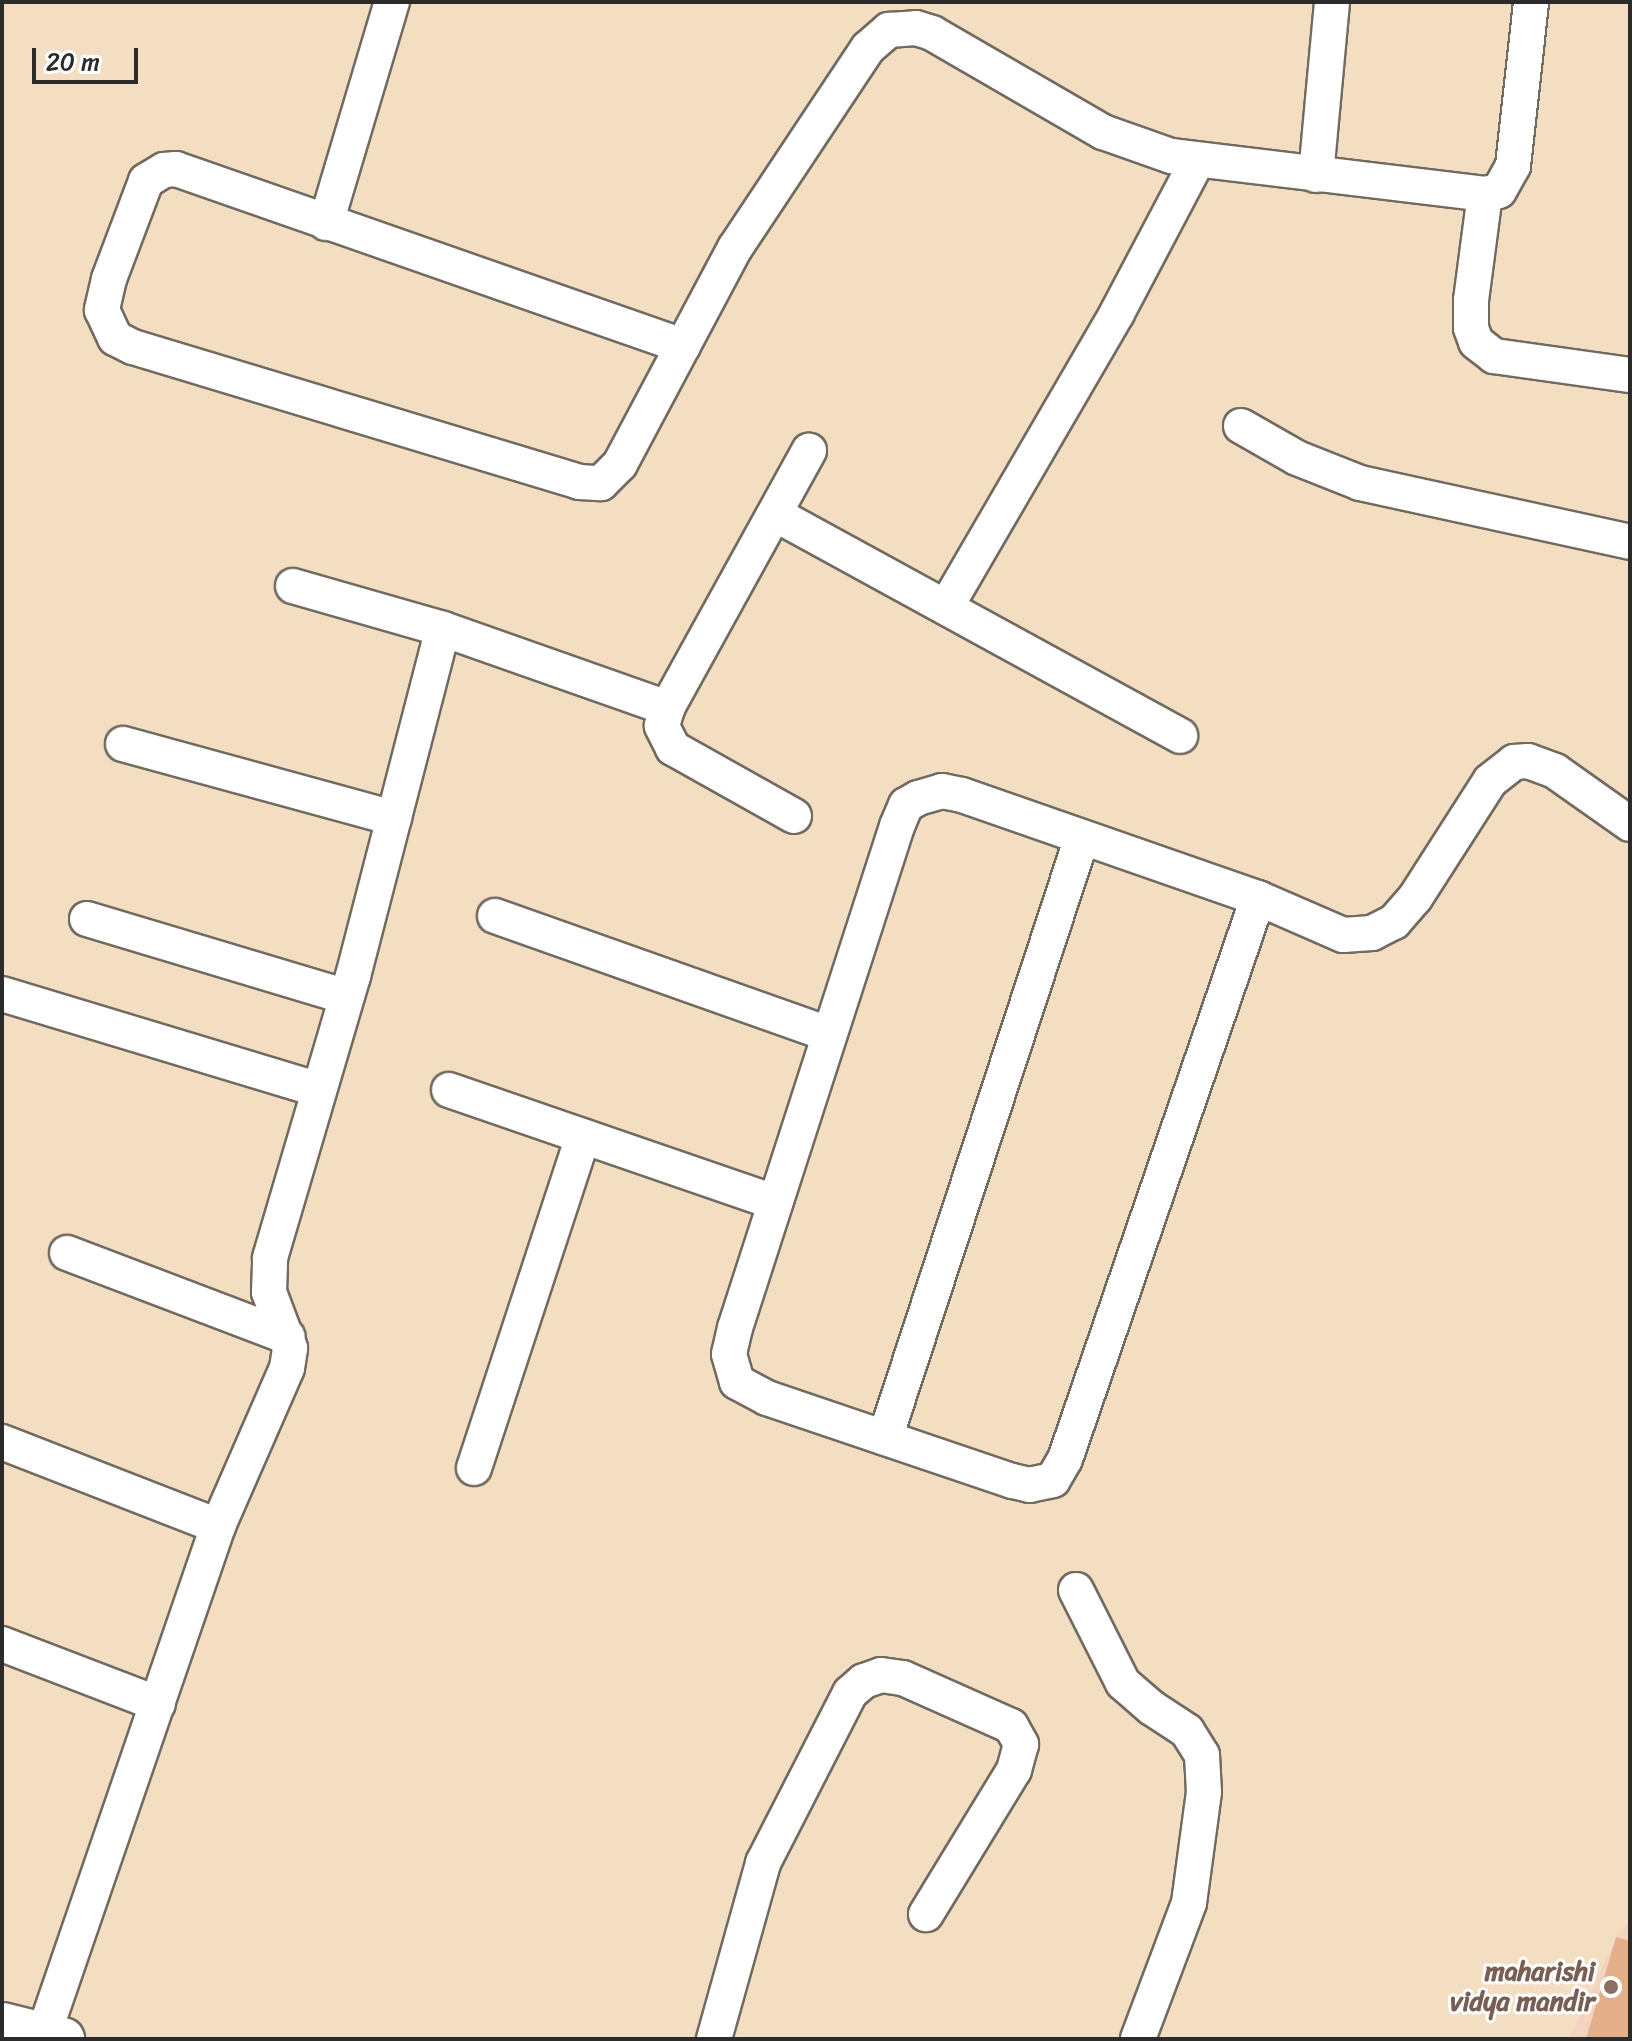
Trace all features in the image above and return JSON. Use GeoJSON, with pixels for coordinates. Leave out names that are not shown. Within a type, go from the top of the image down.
{"type":"FeatureCollection","features":[{"type":"Feature","properties":{"kind":"street"},"geometry":{"type":"LineString","coordinates":[[326,223],[392,2]]}},
{"type":"Feature","properties":{"kind":"street"},"geometry":{"type":"LineString","coordinates":[[1316,175],[1332,2]]}},
{"type":"Feature","properties":{"kind":"street"},"geometry":{"type":"LineString","coordinates":[[683,346],[326,223],[192,173],[164,170],[146,181],[104,296],[105,322],[115,338],[133,347],[592,485],[601,483],[620,464],[683,346],[735,248],[868,48],[889,30],[916,28],[932,33],[1103,132],[1137,146],[1197,161],[1485,194],[1499,191],[1513,166],[1531,2]]}},
{"type":"Feature","properties":{"kind":"street"},"geometry":{"type":"LineString","coordinates":[[946,607],[1117,313],[1197,161]]}},
{"type":"Feature","properties":{"kind":"street"},"geometry":{"type":"LineString","coordinates":[[1485,194],[1471,300],[1471,328],[1476,342],[1494,356],[1630,375]]}},
{"type":"Feature","properties":{"kind":"street"},"geometry":{"type":"LineString","coordinates":[[1241,426],[1297,458],[1360,483],[1630,542]]}},
{"type":"Feature","properties":{"kind":"street"},"geometry":{"type":"LineString","coordinates":[[794,816],[673,748],[662,726],[667,708],[809,451]]}},
{"type":"Feature","properties":{"kind":"street"},"geometry":{"type":"LineString","coordinates":[[775,514],[1180,736]]}},
{"type":"Feature","properties":{"kind":"street"},"geometry":{"type":"LineString","coordinates":[[293,586],[443,629],[667,708]]}},
{"type":"Feature","properties":{"kind":"street"},"geometry":{"type":"LineString","coordinates":[[2,2024],[50,2038],[218,1526],[287,1368],[288,1337],[269,1292],[270,1258],[347,997],[443,629]]}},
{"type":"Feature","properties":{"kind":"street"},"geometry":{"type":"LineString","coordinates":[[123,744],[394,818]]}},
{"type":"Feature","properties":{"kind":"street"},"geometry":{"type":"LineString","coordinates":[[1258,898],[1059,1473],[1053,1480],[1043,1484],[1021,1483],[885,1438],[749,1390],[733,1374],[729,1354],[735,1328],[906,805],[942,791],[1258,898],[1343,935],[1372,933],[1394,922],[1415,898],[1490,781],[1514,762],[1528,761],[1555,771],[1630,824]]}},
{"type":"Feature","properties":{"kind":"street"},"geometry":{"type":"LineString","coordinates":[[885,1438],[1082,837]]}},
{"type":"Feature","properties":{"kind":"street"},"geometry":{"type":"LineString","coordinates":[[495,916],[829,1034]]}},
{"type":"Feature","properties":{"kind":"street"},"geometry":{"type":"LineString","coordinates":[[87,919],[347,997]]}},
{"type":"Feature","properties":{"kind":"street"},"geometry":{"type":"LineString","coordinates":[[2,994],[319,1090]]}},
{"type":"Feature","properties":{"kind":"street"},"geometry":{"type":"LineString","coordinates":[[449,1090],[775,1202]]}},
{"type":"Feature","properties":{"kind":"street"},"geometry":{"type":"LineString","coordinates":[[474,1468],[583,1136]]}},
{"type":"Feature","properties":{"kind":"street"},"geometry":{"type":"LineString","coordinates":[[67,1253],[288,1337]]}},
{"type":"Feature","properties":{"kind":"street"},"geometry":{"type":"LineString","coordinates":[[2,1442],[218,1526]]}},
{"type":"Feature","properties":{"kind":"street"},"geometry":{"type":"LineString","coordinates":[[1076,1590],[1123,1683],[1152,1708],[1187,1731],[1202,1755],[1204,1792],[1189,1903],[1138,2039]]}},
{"type":"Feature","properties":{"kind":"street"},"geometry":{"type":"LineString","coordinates":[[2,1644],[158,1704]]}},
{"type":"Feature","properties":{"kind":"street"},"geometry":{"type":"LineString","coordinates":[[714,2039],[763,1863],[850,1693],[864,1681],[881,1675],[903,1678],[1011,1726],[1021,1744],[1014,1770],[926,1914]]}},
{"type":"Feature","properties":{"kind":"shaded area","name":"maharishi vidya mandir"},"geometry":{"type":"Polygon","coordinates":[[[1630,1920],[1630,2039],[1569,2039],[1617,1936],[1630,1920]]]}},
{"type":"Feature","properties":{"kind":"building","name":"maharishi vidya mandir"},"geometry":{"type":"Polygon","coordinates":[[[1616,1937],[1630,1941],[1630,2039],[1586,2039],[1616,1937]]]}},
{"type":"Feature","properties":{"kind":"place","name":"maharishi vidya mandir"},"geometry":{"type":"Point","coordinates":[1611,1987]}}]}
